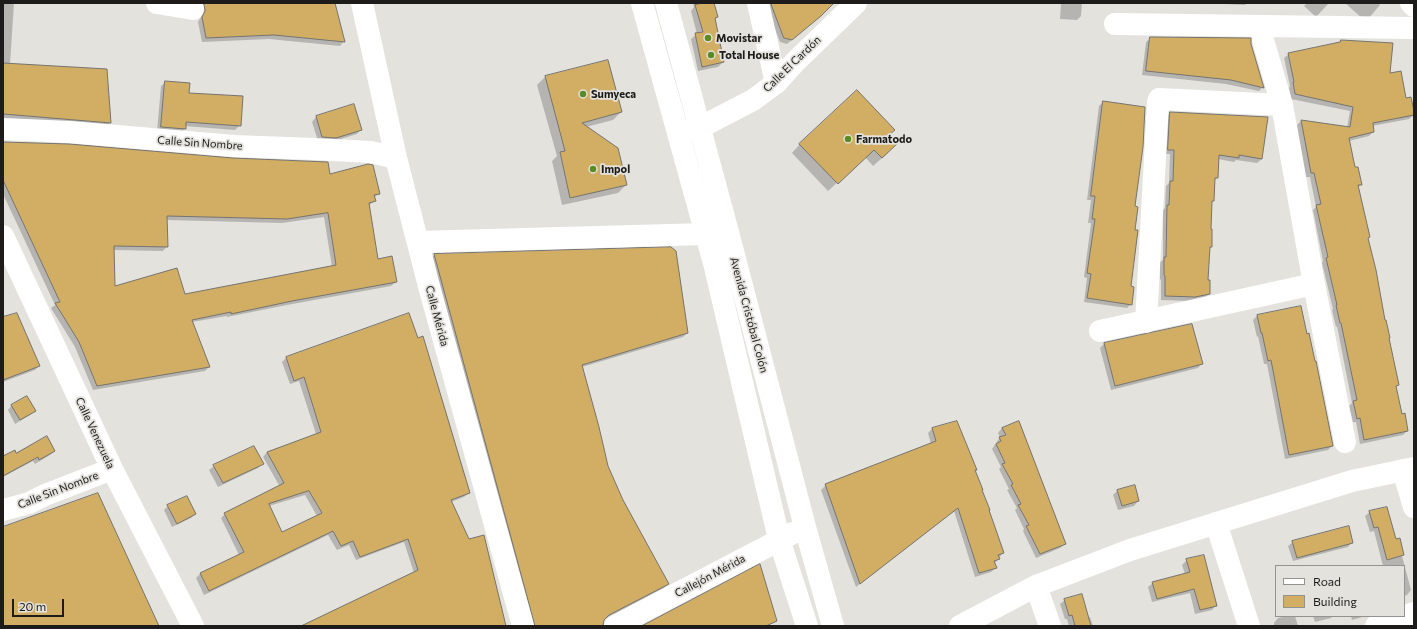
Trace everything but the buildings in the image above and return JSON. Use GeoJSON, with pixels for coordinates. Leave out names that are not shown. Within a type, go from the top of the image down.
{"type":"FeatureCollection","features":[{"type":"Feature","properties":{"kind":"street"},"geometry":{"type":"LineString","coordinates":[[157,3],[193,9]]}},
{"type":"Feature","properties":{"kind":"street","name":"Calle Mérida"},"geometry":{"type":"LineString","coordinates":[[362,3],[396,158],[430,290],[523,626]]}},
{"type":"Feature","properties":{"kind":"street","name":"Avenida Cristóbal Colón"},"geometry":{"type":"LineString","coordinates":[[642,3],[706,234],[780,539],[807,626]]}},
{"type":"Feature","properties":{"kind":"street","name":"Avenida Cristóbal Colón"},"geometry":{"type":"LineString","coordinates":[[666,3],[728,232],[805,527],[833,626]]}},
{"type":"Feature","properties":{"kind":"street"},"geometry":{"type":"LineString","coordinates":[[758,3],[776,83]]}},
{"type":"Feature","properties":{"kind":"street","name":"Calle El Cardón"},"geometry":{"type":"LineString","coordinates":[[678,134],[699,128],[753,100],[776,83],[795,62],[856,3]]}},
{"type":"Feature","properties":{"kind":"street"},"geometry":{"type":"LineString","coordinates":[[1411,3],[1414,6]]}},
{"type":"Feature","properties":{"kind":"street"},"geometry":{"type":"LineString","coordinates":[[1115,24],[1414,28]]}},
{"type":"Feature","properties":{"kind":"street"},"geometry":{"type":"LineString","coordinates":[[1262,40],[1282,105],[1314,284],[1345,442]]}},
{"type":"Feature","properties":{"kind":"street"},"geometry":{"type":"LineString","coordinates":[[1146,322],[1159,99],[1282,105]]}},
{"type":"Feature","properties":{"kind":"street","name":"Calle Sin Nombre"},"geometry":{"type":"LineString","coordinates":[[3,129],[70,132],[234,146],[314,148],[370,152],[396,158]]}},
{"type":"Feature","properties":{"kind":"street"},"geometry":{"type":"LineString","coordinates":[[418,242],[706,234]]}},
{"type":"Feature","properties":{"kind":"street","name":"Calle Venezuela"},"geometry":{"type":"LineString","coordinates":[[3,236],[112,469],[194,626]]}},
{"type":"Feature","properties":{"kind":"street"},"geometry":{"type":"LineString","coordinates":[[1100,331],[1314,284]]}},
{"type":"Feature","properties":{"kind":"street","name":"Calle Sin Nombre"},"geometry":{"type":"LineString","coordinates":[[3,510],[29,503],[45,495],[112,469]]}},
{"type":"Feature","properties":{"kind":"street"},"geometry":{"type":"LineString","coordinates":[[960,626],[1036,586],[1130,550],[1352,481],[1408,469],[1414,507]]}},
{"type":"Feature","properties":{"kind":"street"},"geometry":{"type":"LineString","coordinates":[[1216,523],[1250,626]]}},
{"type":"Feature","properties":{"kind":"street","name":"Callejón Mérida"},"geometry":{"type":"LineString","coordinates":[[615,626],[805,527]]}},
{"type":"Feature","properties":{"kind":"street"},"geometry":{"type":"LineString","coordinates":[[1036,586],[1050,626]]}},
{"type":"Feature","properties":{"kind":"street"},"geometry":{"type":"LineString","coordinates":[[1376,626],[1402,617]]}},
{"type":"Feature","properties":{"kind":"place","name":"Movistar"},"geometry":{"type":"Point","coordinates":[708,38]}},
{"type":"Feature","properties":{"kind":"place","name":"Total House"},"geometry":{"type":"Point","coordinates":[711,55]}},
{"type":"Feature","properties":{"kind":"place","name":"Sumyeca"},"geometry":{"type":"Point","coordinates":[583,94]}},
{"type":"Feature","properties":{"kind":"place","name":"Farmatodo"},"geometry":{"type":"Point","coordinates":[848,139]}},
{"type":"Feature","properties":{"kind":"place","name":"Impol"},"geometry":{"type":"Point","coordinates":[593,169]}}]}
